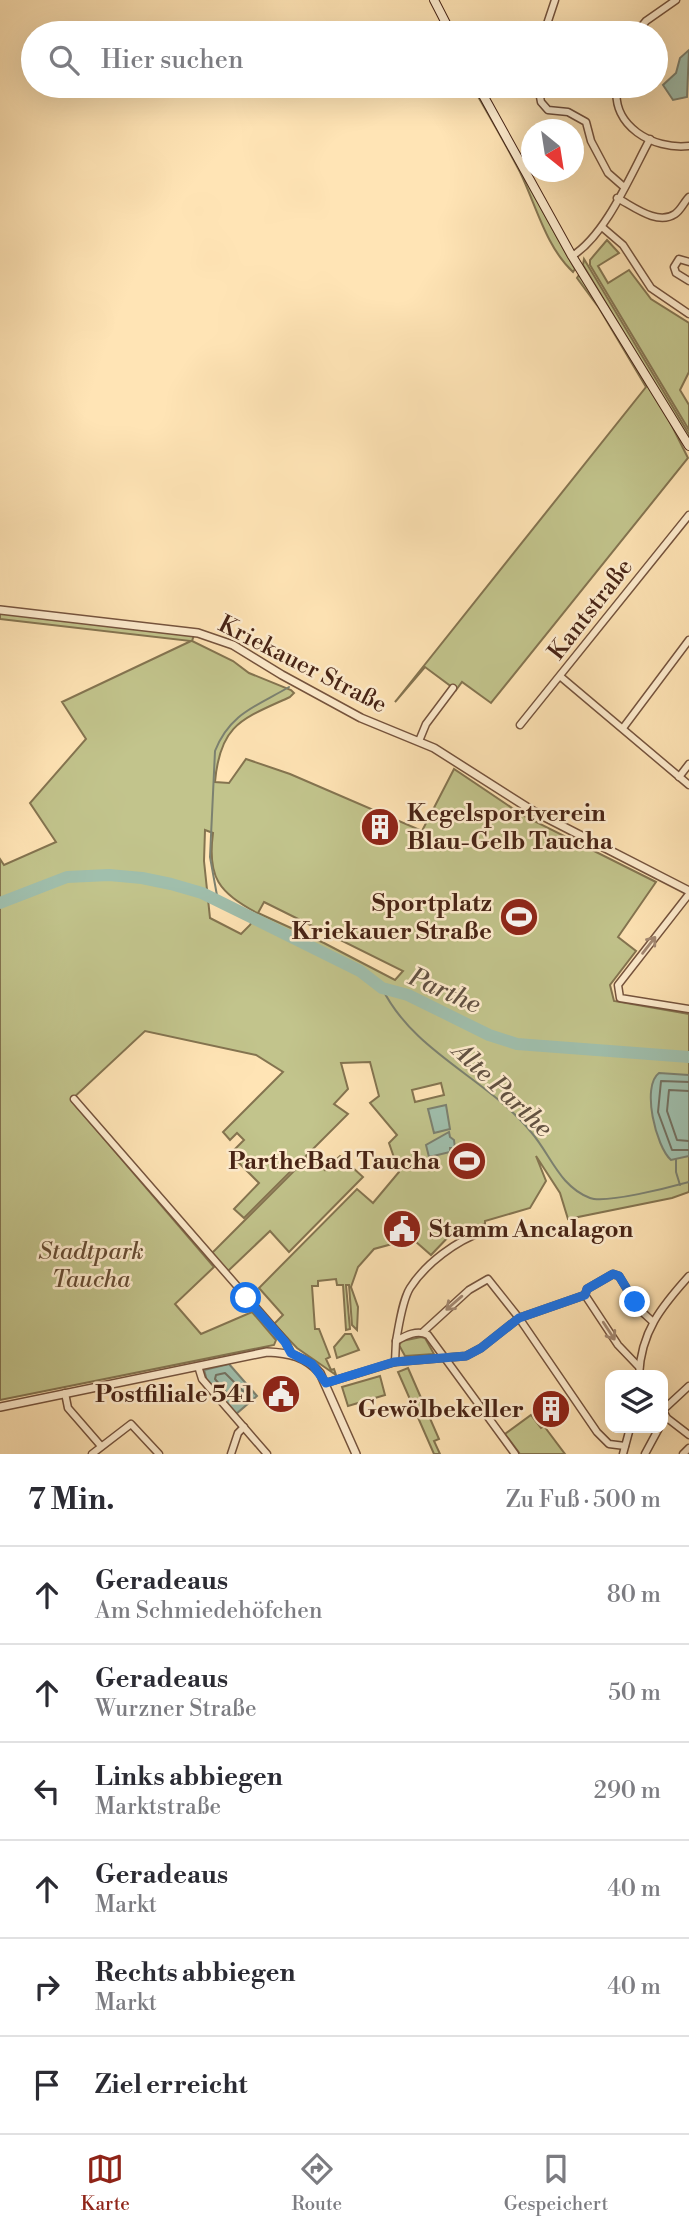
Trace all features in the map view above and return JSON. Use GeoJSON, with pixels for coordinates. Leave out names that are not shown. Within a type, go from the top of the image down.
{"type":"FeatureCollection","features":[{"type":"Feature","properties":{"kind":"main road"},"geometry":{"type":"LineString","coordinates":[[434,0],[445,21]]}},
{"type":"Feature","properties":{"kind":"main road"},"geometry":{"type":"LineString","coordinates":[[485,98],[572,256],[689,446]]}},
{"type":"Feature","properties":{"kind":"street"},"geometry":{"type":"LineString","coordinates":[[548,21],[555,0]]}},
{"type":"Feature","properties":{"kind":"street"},"geometry":{"type":"LineString","coordinates":[[646,21],[676,0]]}},
{"type":"Feature","properties":{"kind":"street"},"geometry":{"type":"LineString","coordinates":[[540,98],[548,110],[568,112],[586,122],[591,141],[608,173],[624,187]]}},
{"type":"Feature","properties":{"kind":"street"},"geometry":{"type":"LineString","coordinates":[[615,98],[627,126],[668,147],[689,146]]}},
{"type":"Feature","properties":{"kind":"street"},"geometry":{"type":"LineString","coordinates":[[572,256],[590,243],[603,227],[650,139]]}},
{"type":"Feature","properties":{"kind":"street"},"geometry":{"type":"LineString","coordinates":[[617,198],[653,217],[661,218],[674,215],[689,197]]}},
{"type":"Feature","properties":{"kind":"street"},"geometry":{"type":"LineString","coordinates":[[603,227],[623,244],[651,288],[689,314]]}},
{"type":"Feature","properties":{"kind":"street"},"geometry":{"type":"LineString","coordinates":[[689,261],[679,259],[674,267],[676,273],[689,281]]}},
{"type":"Feature","properties":{"kind":"street","name":"Kantstraße"},"geometry":{"type":"LineString","coordinates":[[520,725],[689,514]]}},
{"type":"Feature","properties":{"kind":"street","name":"Kriekauer Straße"},"geometry":{"type":"LineString","coordinates":[[0,610],[198,633],[217,638],[361,718],[419,741],[459,762],[543,817],[689,893]]}},
{"type":"Feature","properties":{"kind":"street"},"geometry":{"type":"LineString","coordinates":[[623,728],[689,640]]}},
{"type":"Feature","properties":{"kind":"street"},"geometry":{"type":"LineString","coordinates":[[561,677],[689,785]]}},
{"type":"Feature","properties":{"kind":"street"},"geometry":{"type":"LineString","coordinates":[[419,741],[426,724],[453,688]]}},
{"type":"Feature","properties":{"kind":"street"},"geometry":{"type":"LineString","coordinates":[[679,777],[689,764]]}},
{"type":"Feature","properties":{"kind":"street"},"geometry":{"type":"LineString","coordinates":[[689,893],[618,985],[620,998],[689,1009]]}},
{"type":"Feature","properties":{"kind":"street"},"geometry":{"type":"LineString","coordinates":[[74,1099],[285,1342],[291,1353]]}},
{"type":"Feature","properties":{"kind":"street"},"geometry":{"type":"LineString","coordinates":[[394,1362],[404,1302],[411,1287],[446,1252],[462,1240],[484,1231]]}},
{"type":"Feature","properties":{"kind":"street"},"geometry":{"type":"LineString","coordinates":[[585,1295],[587,1289],[593,1285],[613,1274],[619,1276],[639,1309],[652,1321]]}},
{"type":"Feature","properties":{"kind":"street"},"geometry":{"type":"LineString","coordinates":[[639,1367],[652,1321],[689,1276]]}},
{"type":"Feature","properties":{"kind":"street"},"geometry":{"type":"LineString","coordinates":[[396,1341],[407,1335],[423,1332],[469,1290],[488,1279],[519,1318],[597,1432],[609,1444],[625,1446]]}},
{"type":"Feature","properties":{"kind":"street"},"geometry":{"type":"LineString","coordinates":[[326,1383],[394,1362],[466,1356],[481,1348],[519,1318],[585,1295]]}},
{"type":"Feature","properties":{"kind":"street"},"geometry":{"type":"LineString","coordinates":[[585,1295],[618,1345],[639,1367]]}},
{"type":"Feature","properties":{"kind":"street"},"geometry":{"type":"LineString","coordinates":[[423,1332],[428,1335],[515,1454]]}},
{"type":"Feature","properties":{"kind":"street"},"geometry":{"type":"LineString","coordinates":[[0,1407],[267,1352],[291,1353],[312,1364],[326,1383],[356,1454]]}},
{"type":"Feature","properties":{"kind":"street"},"geometry":{"type":"LineString","coordinates":[[198,1366],[202,1380],[267,1454]]}},
{"type":"Feature","properties":{"kind":"street"},"geometry":{"type":"LineString","coordinates":[[668,1410],[689,1386]]}},
{"type":"Feature","properties":{"kind":"street"},"geometry":{"type":"LineString","coordinates":[[65,1393],[68,1408],[101,1446]]}},
{"type":"Feature","properties":{"kind":"street"},"geometry":{"type":"LineString","coordinates":[[668,1418],[689,1436]]}},
{"type":"Feature","properties":{"kind":"street"},"geometry":{"type":"LineString","coordinates":[[92,1454],[131,1424],[159,1454]]}},
{"type":"Feature","properties":{"kind":"street"},"geometry":{"type":"LineString","coordinates":[[230,1454],[238,1433],[244,1427]]}},
{"type":"Feature","properties":{"kind":"street"},"geometry":{"type":"LineString","coordinates":[[623,1454],[629,1433]]}},
{"type":"Feature","properties":{"kind":"street"},"geometry":{"type":"LineString","coordinates":[[645,1454],[656,1433]]}},
{"type":"Feature","properties":{"kind":"street"},"geometry":{"type":"LineString","coordinates":[[683,1454],[689,1448]]}},
{"type":"Feature","properties":{"kind":"green space"},"geometry":{"type":"Polygon","coordinates":[[[479,98],[482,98],[521,170],[521,174],[479,98]]]}},
{"type":"Feature","properties":{"kind":"green space"},"geometry":{"type":"Polygon","coordinates":[[[524,182],[527,182],[575,269],[573,272],[549,238],[524,182]]]}},
{"type":"Feature","properties":{"kind":"green space"},"geometry":{"type":"Polygon","coordinates":[[[607,240],[619,253],[598,266],[608,283],[629,270],[651,299],[689,323],[689,372],[680,390],[689,405],[689,430],[590,265],[590,260],[607,240]]]}},
{"type":"Feature","properties":{"kind":"green space"},"geometry":{"type":"Polygon","coordinates":[[[584,259],[689,434],[689,441],[583,265],[584,259]]]}},
{"type":"Feature","properties":{"kind":"green space"},"geometry":{"type":"Polygon","coordinates":[[[579,275],[593,293],[669,420],[688,458],[491,703],[462,682],[456,690],[425,667],[395,702],[646,387],[599,308],[577,278],[579,275]]]}},
{"type":"Feature","properties":{"kind":"green space","name":"Stadtpark Taucha"},"geometry":{"type":"Polygon","coordinates":[[[0,613],[194,635],[192,641],[233,661],[249,673],[291,690],[294,693],[290,697],[246,718],[228,735],[222,747],[215,782],[229,783],[246,759],[290,774],[422,831],[454,769],[524,816],[656,882],[618,937],[636,951],[610,985],[614,1001],[689,1014],[689,1192],[672,1198],[568,1219],[560,1193],[536,1156],[546,1181],[530,1208],[453,1232],[431,1255],[399,1227],[393,1233],[397,1238],[392,1244],[374,1249],[358,1267],[351,1287],[358,1307],[357,1330],[352,1325],[349,1285],[346,1285],[350,1329],[346,1330],[343,1285],[337,1285],[336,1279],[318,1281],[318,1286],[312,1286],[315,1329],[319,1329],[330,1357],[326,1359],[336,1375],[297,1348],[274,1324],[283,1315],[259,1288],[357,1189],[373,1203],[399,1172],[389,1143],[397,1135],[370,1103],[379,1096],[370,1062],[341,1063],[348,1089],[334,1104],[348,1114],[244,1218],[234,1209],[259,1183],[230,1154],[244,1140],[237,1133],[230,1140],[223,1132],[283,1072],[256,1055],[145,1031],[71,1100],[214,1267],[175,1304],[201,1334],[252,1312],[276,1340],[274,1345],[0,1400],[0,859],[4,865],[56,842],[30,803],[86,739],[62,702],[191,641],[0,619],[0,613]],[[205,830],[204,861],[210,918],[241,934],[257,913],[233,898],[218,882],[212,862],[213,833],[205,830]],[[264,902],[258,913],[395,980],[403,971],[264,902]],[[441,1083],[412,1090],[415,1102],[444,1095],[441,1083]]]}},
{"type":"Feature","properties":{"kind":"green space"},"geometry":{"type":"Polygon","coordinates":[[[310,1155],[325,1170],[340,1156],[363,1177],[289,1252],[270,1231],[227,1272],[212,1253],[310,1155]]]}},
{"type":"Feature","properties":{"kind":"green space"},"geometry":{"type":"Polygon","coordinates":[[[345,1334],[351,1334],[359,1350],[337,1358],[334,1347],[345,1334]]]}},
{"type":"Feature","properties":{"kind":"green space"},"geometry":{"type":"Polygon","coordinates":[[[425,1338],[434,1354],[405,1356],[399,1345],[402,1341],[425,1338]]]}},
{"type":"Feature","properties":{"kind":"green space"},"geometry":{"type":"Polygon","coordinates":[[[408,1368],[439,1439],[434,1441],[440,1454],[434,1454],[398,1372],[408,1368]]]}},
{"type":"Feature","properties":{"kind":"green space"},"geometry":{"type":"Polygon","coordinates":[[[380,1376],[385,1395],[348,1406],[342,1387],[380,1376]]]}},
{"type":"Feature","properties":{"kind":"green space"},"geometry":{"type":"Polygon","coordinates":[[[531,1415],[541,1428],[544,1426],[565,1454],[520,1454],[505,1434],[531,1415]]]}},
{"type":"Feature","properties":{"kind":"water"},"geometry":{"type":"Polygon","coordinates":[[[689,50],[687,97],[673,100],[668,92],[668,80],[676,73],[680,58],[689,50]]]}},
{"type":"Feature","properties":{"kind":"water"},"geometry":{"type":"Polygon","coordinates":[[[659,1073],[689,1075],[689,1156],[671,1160],[660,1143],[651,1103],[651,1090],[659,1073]]]}},
{"type":"Feature","properties":{"kind":"water"},"geometry":{"type":"Polygon","coordinates":[[[446,1105],[450,1129],[434,1133],[428,1109],[446,1105]]]}},
{"type":"Feature","properties":{"kind":"water"},"geometry":{"type":"Polygon","coordinates":[[[449,1132],[455,1148],[450,1148],[450,1152],[429,1157],[426,1145],[449,1132]]]}},
{"type":"Feature","properties":{"kind":"water"},"geometry":{"type":"Polygon","coordinates":[[[229,1364],[257,1396],[236,1414],[204,1378],[204,1370],[229,1364]]]}},
{"type":"Feature","properties":{"kind":"waterway"},"geometry":{"type":"LineString","coordinates":[[218,901],[210,857],[215,751],[221,738],[237,719],[289,687]]}},
{"type":"Feature","properties":{"kind":"waterway","name":"Parthe"},"geometry":{"type":"LineString","coordinates":[[0,903],[67,877],[109,875],[171,884],[202,893],[360,971],[382,988],[408,995],[489,1035],[517,1044],[689,1057]]}},
{"type":"Feature","properties":{"kind":"waterway","name":"Alte Parthe"},"geometry":{"type":"LineString","coordinates":[[382,988],[396,1011],[413,1030],[513,1113],[538,1141],[563,1178],[579,1193],[590,1198],[609,1199],[689,1182]]}},
{"type":"Feature","properties":{"kind":"waterway"},"geometry":{"type":"LineString","coordinates":[[676,1159],[680,1185]]}},
{"type":"Feature","properties":{"kind":"place","name":"Kegelsportverein Blau-Gelb Taucha"},"geometry":{"type":"Point","coordinates":[380,827]}},
{"type":"Feature","properties":{"kind":"place","name":"Sportplatz Kriekauer Straße"},"geometry":{"type":"Point","coordinates":[519,917]}},
{"type":"Feature","properties":{"kind":"place","name":"PartheBad Taucha"},"geometry":{"type":"Point","coordinates":[467,1161]}},
{"type":"Feature","properties":{"kind":"place","name":"Stamm Ancalagon"},"geometry":{"type":"Point","coordinates":[402,1229]}},
{"type":"Feature","properties":{"kind":"place","name":"Postfiliale 541"},"geometry":{"type":"Point","coordinates":[281,1394]}},
{"type":"Feature","properties":{"kind":"place","name":"Gewölbekeller"},"geometry":{"type":"Point","coordinates":[551,1409]}},
{"type":"Feature","properties":{"kind":"route"},"geometry":{"type":"LineString","coordinates":[[246,1298],[285,1342],[291,1353],[312,1364],[326,1383],[394,1362],[466,1356],[481,1348],[519,1318],[585,1295],[587,1289],[613,1274],[619,1276],[635,1302]]}}]}
